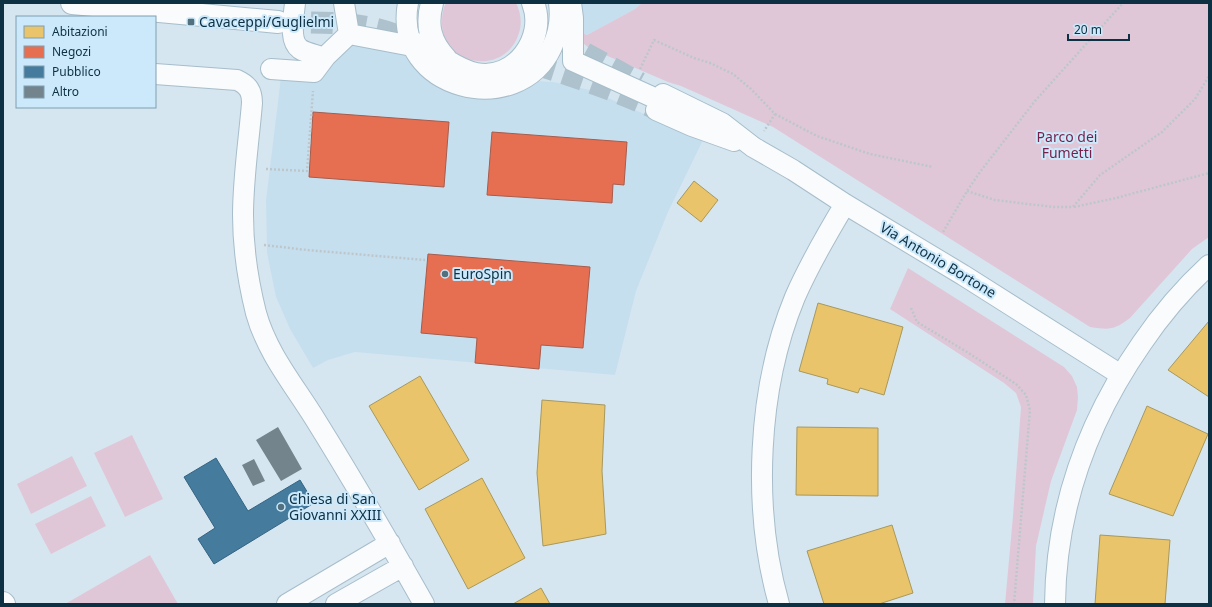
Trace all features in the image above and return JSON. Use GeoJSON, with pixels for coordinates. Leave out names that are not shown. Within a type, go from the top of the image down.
{"type":"FeatureCollection","features":[{"type":"Feature","properties":{"kind":"street"},"geometry":{"type":"LineString","coordinates":[[295,3],[293,36],[296,44],[319,65]]}},
{"type":"Feature","properties":{"kind":"street"},"geometry":{"type":"LineString","coordinates":[[344,3],[349,34]]}},
{"type":"Feature","properties":{"kind":"street"},"geometry":{"type":"LineString","coordinates":[[408,3],[407,26],[418,57],[430,69],[450,82],[479,89],[498,88],[521,80],[529,66],[530,46],[537,25],[534,7]]}},
{"type":"Feature","properties":{"kind":"street"},"geometry":{"type":"LineString","coordinates":[[432,3],[429,18],[431,34],[437,49],[448,62]]}},
{"type":"Feature","properties":{"kind":"street"},"geometry":{"type":"LineString","coordinates":[[529,66],[546,58],[554,44],[560,18],[559,3]]}},
{"type":"Feature","properties":{"kind":"street"},"geometry":{"type":"LineString","coordinates":[[349,34],[414,45],[467,72],[480,75],[494,74],[529,66],[573,61],[573,18],[570,3]]}},
{"type":"Feature","properties":{"kind":"street"},"geometry":{"type":"LineString","coordinates":[[534,7],[554,34]]}},
{"type":"Feature","properties":{"kind":"street"},"geometry":{"type":"LineString","coordinates":[[83,8],[278,22]]}},
{"type":"Feature","properties":{"kind":"street"},"geometry":{"type":"LineString","coordinates":[[271,69],[319,65],[349,34]]}},
{"type":"Feature","properties":{"kind":"street","name":"Via Antonio Bortone"},"geometry":{"type":"LineString","coordinates":[[573,61],[660,101],[692,126],[753,147],[963,275],[1121,375]]}},
{"type":"Feature","properties":{"kind":"street"},"geometry":{"type":"LineString","coordinates":[[156,74],[237,80],[247,85],[252,96],[243,214],[245,254],[252,295],[262,331],[275,356],[314,417],[390,543],[424,604]]}},
{"type":"Feature","properties":{"kind":"street"},"geometry":{"type":"LineString","coordinates":[[779,604],[764,526],[762,471],[766,410],[781,341],[794,299],[818,251],[845,204]]}},
{"type":"Feature","properties":{"kind":"street"},"geometry":{"type":"LineString","coordinates":[[1055,604],[1058,549],[1069,496],[1084,449],[1102,408],[1121,375],[1147,336],[1169,307],[1209,265]]}},
{"type":"Feature","properties":{"kind":"street"},"geometry":{"type":"LineString","coordinates":[[287,604],[390,543]]}},
{"type":"Feature","properties":{"kind":"street"},"geometry":{"type":"LineString","coordinates":[[336,604],[403,566]]}},
{"type":"Feature","properties":{"kind":"path"},"geometry":{"type":"LineString","coordinates":[[943,232],[967,191],[1035,101],[1123,3]]}},
{"type":"Feature","properties":{"kind":"path"},"geometry":{"type":"LineString","coordinates":[[632,88],[654,40],[733,74],[751,89],[775,114],[817,136],[870,154],[933,167]]}},
{"type":"Feature","properties":{"kind":"path"},"geometry":{"type":"LineString","coordinates":[[263,169],[307,171],[319,65]]}},
{"type":"Feature","properties":{"kind":"path"},"geometry":{"type":"LineString","coordinates":[[1073,207],[1100,176],[1162,132],[1195,99],[1209,76]]}},
{"type":"Feature","properties":{"kind":"path"},"geometry":{"type":"LineString","coordinates":[[753,147],[775,114]]}},
{"type":"Feature","properties":{"kind":"path"},"geometry":{"type":"LineString","coordinates":[[967,191],[995,200],[1054,207],[1073,207],[1116,198],[1209,173]]}},
{"type":"Feature","properties":{"kind":"path"},"geometry":{"type":"LineString","coordinates":[[261,245],[425,260]]}},
{"type":"Feature","properties":{"kind":"path"},"geometry":{"type":"LineString","coordinates":[[911,308],[917,322],[1016,384],[1023,391],[1028,402],[1030,410],[1014,604]]}},
{"type":"Feature","properties":{"kind":"shaded area"},"geometry":{"type":"Polygon","coordinates":[[[574,3],[642,3],[635,9],[587,35],[582,33],[574,3]]]}},
{"type":"Feature","properties":{"kind":"shaded area"},"geometry":{"type":"Polygon","coordinates":[[[356,44],[398,50],[410,60],[521,80],[553,82],[590,90],[703,140],[668,212],[636,291],[615,375],[355,352],[328,360],[313,368],[290,329],[276,297],[267,253],[266,200],[281,77],[321,81],[321,77],[345,49],[356,44]]]}},
{"type":"Feature","properties":{"kind":"green space"},"geometry":{"type":"Polygon","coordinates":[[[446,3],[516,3],[520,14],[520,26],[519,33],[512,47],[501,56],[488,61],[475,61],[462,57],[451,48],[444,37],[442,19],[443,9],[446,3]]]}},
{"type":"Feature","properties":{"kind":"green space","name":"Parco dei Fumetti"},"geometry":{"type":"Polygon","coordinates":[[[642,3],[1209,3],[1209,237],[1192,249],[1130,318],[1120,325],[1112,328],[1102,329],[1090,327],[773,127],[681,86],[668,82],[589,48],[578,39],[582,33],[587,35],[635,9],[642,3]]]}},
{"type":"Feature","properties":{"kind":"green space"},"geometry":{"type":"Polygon","coordinates":[[[908,268],[1064,367],[1072,376],[1077,387],[1077,410],[1051,481],[1036,546],[1033,604],[1005,604],[1021,407],[1016,393],[1004,383],[890,309],[908,268]]]}},
{"type":"Feature","properties":{"kind":"green space"},"geometry":{"type":"Polygon","coordinates":[[[132,435],[163,499],[125,517],[94,453],[132,435]]]}},
{"type":"Feature","properties":{"kind":"green space"},"geometry":{"type":"Polygon","coordinates":[[[72,456],[87,486],[31,514],[17,484],[72,456]]]}},
{"type":"Feature","properties":{"kind":"green space"},"geometry":{"type":"Polygon","coordinates":[[[91,496],[106,526],[51,554],[35,524],[91,496]]]}},
{"type":"Feature","properties":{"kind":"green space"},"geometry":{"type":"Polygon","coordinates":[[[150,555],[178,604],[65,604],[150,555]]]}},
{"type":"Feature","properties":{"kind":"building: Abitazioni"},"geometry":{"type":"Polygon","coordinates":[[[694,181],[718,200],[701,222],[677,203],[694,181]]]}},
{"type":"Feature","properties":{"kind":"building: Abitazioni"},"geometry":{"type":"Polygon","coordinates":[[[818,303],[903,327],[884,395],[860,388],[858,393],[827,384],[828,379],[799,371],[818,303]]]}},
{"type":"Feature","properties":{"kind":"building: Abitazioni"},"geometry":{"type":"Polygon","coordinates":[[[1209,321],[1209,397],[1168,370],[1209,321]]]}},
{"type":"Feature","properties":{"kind":"building: Abitazioni"},"geometry":{"type":"Polygon","coordinates":[[[420,376],[469,460],[419,490],[369,406],[420,376]]]}},
{"type":"Feature","properties":{"kind":"building: Abitazioni"},"geometry":{"type":"Polygon","coordinates":[[[542,400],[605,405],[602,471],[606,534],[543,546],[537,473],[542,400]]]}},
{"type":"Feature","properties":{"kind":"building: Abitazioni"},"geometry":{"type":"Polygon","coordinates":[[[1147,406],[1208,434],[1173,516],[1109,494],[1147,406]]]}},
{"type":"Feature","properties":{"kind":"building: Abitazioni"},"geometry":{"type":"Polygon","coordinates":[[[797,427],[878,428],[878,496],[796,495],[797,427]]]}},
{"type":"Feature","properties":{"kind":"building: Abitazioni"},"geometry":{"type":"Polygon","coordinates":[[[482,478],[525,558],[468,589],[425,509],[482,478]]]}},
{"type":"Feature","properties":{"kind":"building: Abitazioni"},"geometry":{"type":"Polygon","coordinates":[[[892,525],[913,593],[879,604],[824,604],[807,551],[892,525]]]}},
{"type":"Feature","properties":{"kind":"building: Abitazioni"},"geometry":{"type":"Polygon","coordinates":[[[1100,535],[1170,540],[1165,604],[1095,604],[1100,535]]]}},
{"type":"Feature","properties":{"kind":"building: Abitazioni"},"geometry":{"type":"Polygon","coordinates":[[[541,588],[550,604],[513,604],[541,588]]]}},
{"type":"Feature","properties":{"kind":"building: Negozi"},"geometry":{"type":"Polygon","coordinates":[[[313,112],[449,122],[444,187],[309,177],[313,112]]]}},
{"type":"Feature","properties":{"kind":"building: Negozi"},"geometry":{"type":"Polygon","coordinates":[[[492,132],[627,142],[624,185],[613,184],[612,203],[487,195],[492,132]]]}},
{"type":"Feature","properties":{"kind":"building: Negozi"},"geometry":{"type":"Polygon","coordinates":[[[428,254],[590,267],[583,348],[541,345],[539,369],[475,363],[477,338],[421,333],[428,254]]]}},
{"type":"Feature","properties":{"kind":"building: Pubblico","name":"Chiesa di San Giovanni XXIII"},"geometry":{"type":"Polygon","coordinates":[[[216,458],[248,511],[300,480],[314,503],[214,564],[198,539],[215,528],[184,477],[216,458]]]}},
{"type":"Feature","properties":{"kind":"building: Altro"},"geometry":{"type":"Polygon","coordinates":[[[278,427],[302,469],[281,481],[256,440],[278,427]]]}},
{"type":"Feature","properties":{"kind":"building: Altro"},"geometry":{"type":"Polygon","coordinates":[[[254,459],[265,481],[253,486],[242,465],[254,459]]]}},
{"type":"Feature","properties":{"kind":"tunnel"},"geometry":{"type":"LineString","coordinates":[[278,22],[328,23],[360,26],[376,29],[408,40]]}},
{"type":"Feature","properties":{"kind":"tunnel"},"geometry":{"type":"LineString","coordinates":[[559,38],[640,82]]}},
{"type":"Feature","properties":{"kind":"tunnel"},"geometry":{"type":"LineString","coordinates":[[535,65],[626,97],[656,110]]}},
{"type":"Feature","properties":{"kind":"place","name":"Cavaceppi/Guglielmi"},"geometry":{"type":"Point","coordinates":[191,22]}},
{"type":"Feature","properties":{"kind":"place","name":"EuroSpin"},"geometry":{"type":"Point","coordinates":[445,274]}},
{"type":"Feature","properties":{"kind":"place","name":"Chiesa di San Giovanni XXIII"},"geometry":{"type":"Point","coordinates":[281,507]}}]}
